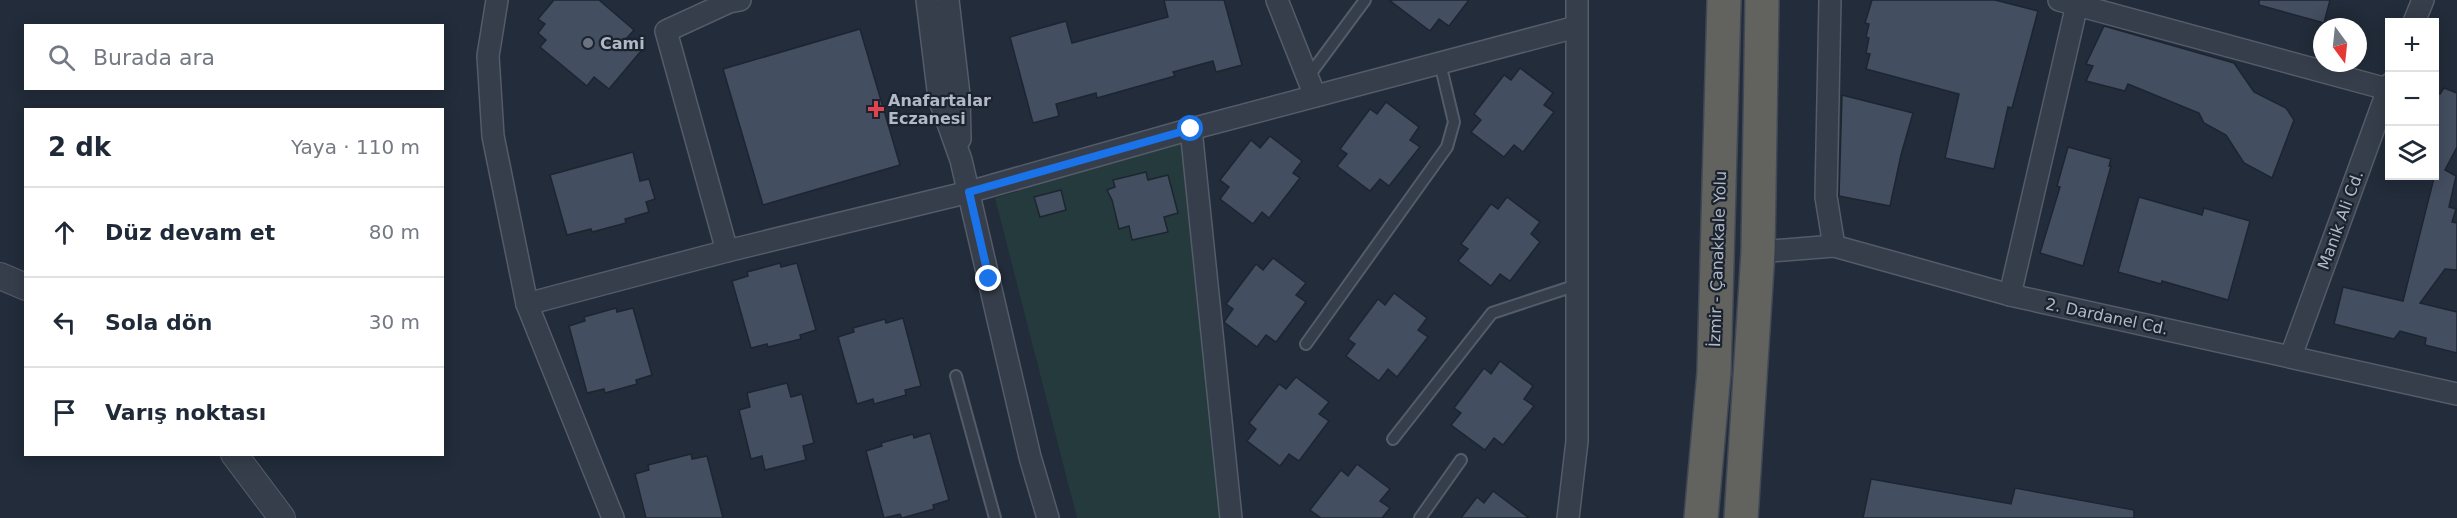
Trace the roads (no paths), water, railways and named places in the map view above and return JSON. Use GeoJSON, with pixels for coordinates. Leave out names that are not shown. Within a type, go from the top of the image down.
{"type":"FeatureCollection","features":[{"type":"Feature","properties":{"kind":"highway","name":"İzmir - Çanakkale Yolu"},"geometry":{"type":"LineString","coordinates":[[1701,518],[1714,372],[1724,0]]}},
{"type":"Feature","properties":{"kind":"highway"},"geometry":{"type":"LineString","coordinates":[[1740,518],[1758,252],[1761,0]]}},
{"type":"Feature","properties":{"kind":"street"},"geometry":{"type":"LineString","coordinates":[[497,0],[488,56],[493,136],[527,304],[613,518]]}},
{"type":"Feature","properties":{"kind":"street"},"geometry":{"type":"LineString","coordinates":[[927,0],[939,98],[961,160],[1030,457],[1048,518]]}},
{"type":"Feature","properties":{"kind":"street"},"geometry":{"type":"LineString","coordinates":[[948,0],[959,95],[961,160]]}},
{"type":"Feature","properties":{"kind":"street"},"geometry":{"type":"LineString","coordinates":[[1277,0],[1312,86]]}},
{"type":"Feature","properties":{"kind":"street"},"geometry":{"type":"LineString","coordinates":[[1568,518],[1577,441],[1577,0]]}},
{"type":"Feature","properties":{"kind":"street"},"geometry":{"type":"LineString","coordinates":[[1830,0],[1826,197],[1834,246]]}},
{"type":"Feature","properties":{"kind":"street"},"geometry":{"type":"LineString","coordinates":[[2416,18],[2423,0]]}},
{"type":"Feature","properties":{"kind":"street"},"geometry":{"type":"LineString","coordinates":[[728,251],[666,31],[731,1]]}},
{"type":"Feature","properties":{"kind":"street"},"geometry":{"type":"LineString","coordinates":[[2010,295],[2071,2],[2385,85]]}},
{"type":"Feature","properties":{"kind":"street"},"geometry":{"type":"LineString","coordinates":[[527,304],[728,251],[969,192],[1191,129],[1312,86],[1440,63],[1576,27]]}},
{"type":"Feature","properties":{"kind":"street","name":"Manik Ali Cd."},"geometry":{"type":"LineString","coordinates":[[2291,356],[2385,94]]}},
{"type":"Feature","properties":{"kind":"street"},"geometry":{"type":"LineString","coordinates":[[1191,129],[1231,518]]}},
{"type":"Feature","properties":{"kind":"street","name":"2. Dardanel Cd."},"geometry":{"type":"LineString","coordinates":[[1758,252],[1834,246],[2010,295],[2457,394]]}},
{"type":"Feature","properties":{"kind":"street"},"geometry":{"type":"LineString","coordinates":[[0,276],[24,286]]}},
{"type":"Feature","properties":{"kind":"street"},"geometry":{"type":"LineString","coordinates":[[236,456],[282,518]]}},
{"type":"Feature","properties":{"kind":"lane"},"geometry":{"type":"LineString","coordinates":[[1312,86],[1365,0]]}},
{"type":"Feature","properties":{"kind":"lane"},"geometry":{"type":"LineString","coordinates":[[1306,344],[1447,147],[1454,122],[1440,63]]}},
{"type":"Feature","properties":{"kind":"lane"},"geometry":{"type":"LineString","coordinates":[[1393,439],[1492,313],[1577,285]]}},
{"type":"Feature","properties":{"kind":"lane"},"geometry":{"type":"LineString","coordinates":[[956,376],[995,518]]}},
{"type":"Feature","properties":{"kind":"lane"},"geometry":{"type":"LineString","coordinates":[[1420,518],[1461,460]]}},
{"type":"Feature","properties":{"kind":"place","name":"Cami"},"geometry":{"type":"Point","coordinates":[588,43]}},
{"type":"Feature","properties":{"kind":"place","name":"Anafartalar Eczanesi"},"geometry":{"type":"Point","coordinates":[876,109]}}]}
